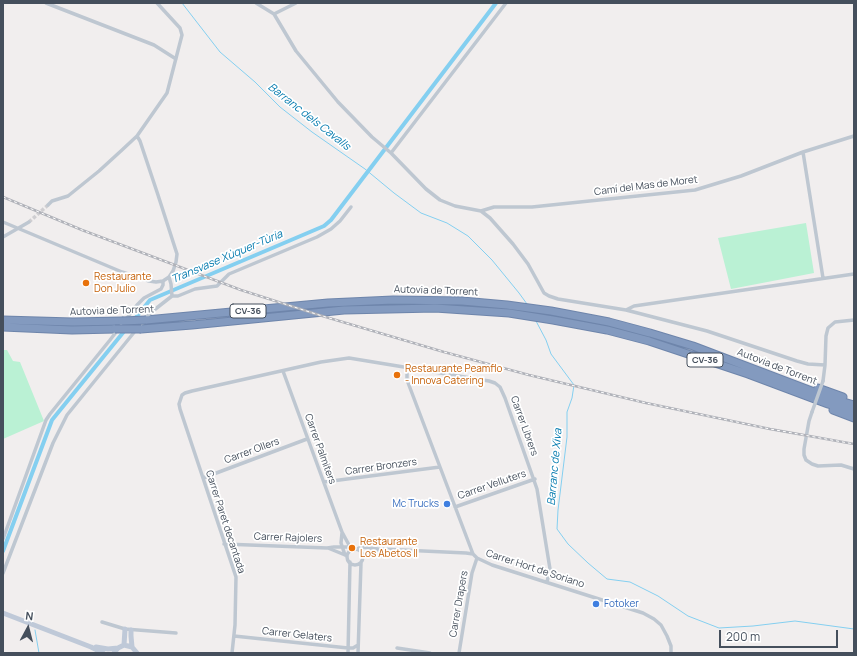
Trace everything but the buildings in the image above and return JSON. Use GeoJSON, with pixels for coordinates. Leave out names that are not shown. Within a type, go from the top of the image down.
{"type":"FeatureCollection","features":[{"type":"Feature","properties":{"kind":"highway","name":"Autovia de Torrent"},"geometry":{"type":"LineString","coordinates":[[3,320],[73,322],[146,320],[328,303],[379,300],[442,300],[507,305],[551,311],[609,322],[650,333],[693,346],[830,398],[854,405]]}},
{"type":"Feature","properties":{"kind":"highway","name":"Autovia de Torrent"},"geometry":{"type":"LineString","coordinates":[[3,328],[72,330],[141,328],[192,325],[344,310],[435,308],[509,313],[607,330],[649,341],[854,412]]}},
{"type":"Feature","properties":{"kind":"highway"},"geometry":{"type":"LineString","coordinates":[[650,333],[694,344],[854,401]]}},
{"type":"Feature","properties":{"kind":"highway"},"geometry":{"type":"LineString","coordinates":[[690,354],[718,367],[854,418]]}},
{"type":"Feature","properties":{"kind":"street"},"geometry":{"type":"LineString","coordinates":[[46,3],[154,46],[176,59]]}},
{"type":"Feature","properties":{"kind":"street"},"geometry":{"type":"LineString","coordinates":[[48,205],[52,201],[68,196],[99,171],[137,136],[167,93],[182,35],[180,28],[157,3]]}},
{"type":"Feature","properties":{"kind":"street"},"geometry":{"type":"LineString","coordinates":[[256,3],[274,14],[296,51],[338,102],[426,189],[440,200],[455,206],[481,211],[490,218],[528,264],[544,293],[558,299],[626,310],[706,331],[797,361],[825,365]]}},
{"type":"Feature","properties":{"kind":"street"},"geometry":{"type":"LineString","coordinates":[[274,14],[296,3]]}},
{"type":"Feature","properties":{"kind":"street"},"geometry":{"type":"LineString","coordinates":[[391,153],[506,3]]}},
{"type":"Feature","properties":{"kind":"street"},"geometry":{"type":"LineString","coordinates":[[3,222],[122,272],[149,281],[156,282],[169,277],[173,271],[177,254],[137,136]]}},
{"type":"Feature","properties":{"kind":"street","name":"Camí del Mas de Moret"},"geometry":{"type":"LineString","coordinates":[[481,211],[494,207],[532,207],[695,190],[741,176],[803,152],[854,136]]}},
{"type":"Feature","properties":{"kind":"street"},"geometry":{"type":"LineString","coordinates":[[803,152],[823,278]]}},
{"type":"Feature","properties":{"kind":"street"},"geometry":{"type":"LineString","coordinates":[[3,573],[53,443],[67,415],[150,314],[172,296],[178,296],[195,289],[217,286],[229,274],[317,237],[331,229],[340,221],[351,207]]}},
{"type":"Feature","properties":{"kind":"street"},"geometry":{"type":"LineString","coordinates":[[3,237],[29,222]]}},
{"type":"Feature","properties":{"kind":"street"},"geometry":{"type":"LineString","coordinates":[[626,310],[634,306],[854,274]]}},
{"type":"Feature","properties":{"kind":"street"},"geometry":{"type":"LineString","coordinates":[[169,277],[172,296]]}},
{"type":"Feature","properties":{"kind":"street"},"geometry":{"type":"LineString","coordinates":[[3,539],[40,437],[50,414],[137,305],[144,298],[161,289],[163,280]]}},
{"type":"Feature","properties":{"kind":"street"},"geometry":{"type":"LineString","coordinates":[[854,320],[835,322],[828,328],[826,336],[823,381],[808,426],[804,449],[806,460],[812,464],[818,466],[841,465],[854,469]]}},
{"type":"Feature","properties":{"kind":"street","name":"Carrer Librers"},"geometry":{"type":"LineString","coordinates":[[180,398],[185,393],[192,391],[321,362],[349,358],[489,381],[500,387],[535,479],[550,569],[550,575],[547,582]]}},
{"type":"Feature","properties":{"kind":"street","name":"Carrer Hort de Soriano"},"geometry":{"type":"LineString","coordinates":[[407,367],[407,380],[473,554],[492,565],[643,613],[661,625],[669,640],[671,653]]}},
{"type":"Feature","properties":{"kind":"street","name":"Carrer Palmiters"},"geometry":{"type":"LineString","coordinates":[[283,371],[342,532],[354,550]]}},
{"type":"Feature","properties":{"kind":"street","name":"Carrer Paret decantada"},"geometry":{"type":"LineString","coordinates":[[180,398],[180,409],[236,577],[232,653]]}},
{"type":"Feature","properties":{"kind":"street","name":"Carrer Ollers"},"geometry":{"type":"LineString","coordinates":[[203,478],[307,439]]}},
{"type":"Feature","properties":{"kind":"street","name":"Carrer Bronzers"},"geometry":{"type":"LineString","coordinates":[[324,482],[440,467]]}},
{"type":"Feature","properties":{"kind":"street","name":"Carrer Velluters"},"geometry":{"type":"LineString","coordinates":[[455,507],[535,479]]}},
{"type":"Feature","properties":{"kind":"street","name":"Carrer Palmiters"},"geometry":{"type":"LineString","coordinates":[[342,532],[342,547],[346,556]]}},
{"type":"Feature","properties":{"kind":"street"},"geometry":{"type":"LineString","coordinates":[[334,547],[341,539]]}},
{"type":"Feature","properties":{"kind":"street","name":"Carrer Rajolers"},"geometry":{"type":"LineString","coordinates":[[224,544],[327,548],[349,547],[354,550],[361,547],[473,554]]}},
{"type":"Feature","properties":{"kind":"street","name":"Carrer Rajolers"},"geometry":{"type":"LineString","coordinates":[[327,548],[346,556]]}},
{"type":"Feature","properties":{"kind":"street","name":"Carrer Rajolers"},"geometry":{"type":"LineString","coordinates":[[363,557],[370,552],[381,549]]}},
{"type":"Feature","properties":{"kind":"street"},"geometry":{"type":"LineString","coordinates":[[358,653],[361,563],[363,557],[360,551],[354,550],[346,556],[350,562],[355,565],[361,563]]}},
{"type":"Feature","properties":{"kind":"street","name":"Carrer Drapers"},"geometry":{"type":"LineString","coordinates":[[459,653],[472,573],[478,558]]}},
{"type":"Feature","properties":{"kind":"street"},"geometry":{"type":"LineString","coordinates":[[348,653],[350,562]]}},
{"type":"Feature","properties":{"kind":"street"},"geometry":{"type":"LineString","coordinates":[[3,613],[103,653]]}},
{"type":"Feature","properties":{"kind":"street"},"geometry":{"type":"LineString","coordinates":[[102,622],[125,630],[176,633]]}},
{"type":"Feature","properties":{"kind":"street"},"geometry":{"type":"LineString","coordinates":[[124,645],[126,638],[125,630]]}},
{"type":"Feature","properties":{"kind":"street"},"geometry":{"type":"LineString","coordinates":[[132,630],[130,636],[132,647],[137,653]]}},
{"type":"Feature","properties":{"kind":"street","name":"Carrer Gelaters"},"geometry":{"type":"LineString","coordinates":[[234,636],[348,648],[353,648],[358,645]]}},
{"type":"Feature","properties":{"kind":"street"},"geometry":{"type":"LineString","coordinates":[[91,647],[108,649],[118,648],[124,645],[132,647]]}},
{"type":"Feature","properties":{"kind":"street"},"geometry":{"type":"LineString","coordinates":[[114,653],[118,648]]}},
{"type":"Feature","properties":{"kind":"street"},"geometry":{"type":"LineString","coordinates":[[397,648],[430,653]]}},
{"type":"Feature","properties":{"kind":"green space"},"geometry":{"type":"Polygon","coordinates":[[[806,223],[814,273],[731,289],[718,238],[806,223]]]}},
{"type":"Feature","properties":{"kind":"green space"},"geometry":{"type":"Polygon","coordinates":[[[3,350],[7,350],[13,361],[20,362],[44,421],[3,439],[3,350]]]}},
{"type":"Feature","properties":{"kind":"waterway","name":"Barranc dels Cavalls"},"geometry":{"type":"LineString","coordinates":[[182,3],[220,52],[255,82],[280,107],[312,132],[365,169],[421,213],[447,223],[468,236],[492,260],[527,304]]}},
{"type":"Feature","properties":{"kind":"waterway","name":"Transvase Xùquer-Tùria"},"geometry":{"type":"LineString","coordinates":[[133,321],[150,300],[324,226],[331,220],[496,3]]}},
{"type":"Feature","properties":{"kind":"waterway","name":"Barranc de Xiva"},"geometry":{"type":"LineString","coordinates":[[536,321],[546,340],[551,354],[574,385],[572,398],[567,412],[567,437],[557,529],[568,544],[607,579],[630,582],[658,596],[688,616],[719,628],[795,621],[854,629]]}},
{"type":"Feature","properties":{"kind":"waterway","name":"Transvase Xùquer-Tùria"},"geometry":{"type":"LineString","coordinates":[[3,551],[52,420],[126,329]]}},
{"type":"Feature","properties":{"kind":"waterway"},"geometry":{"type":"LineString","coordinates":[[35,630],[39,653]]}},
{"type":"Feature","properties":{"kind":"tunnel"},"geometry":{"type":"LineString","coordinates":[[29,222],[48,205]]}},
{"type":"Feature","properties":{"kind":"railway"},"geometry":{"type":"LineString","coordinates":[[3,197],[82,230],[241,290],[444,352],[529,375],[646,403],[770,429],[854,444]]}},
{"type":"Feature","properties":{"kind":"place","name":"Restaurante Don Julio"},"geometry":{"type":"Point","coordinates":[86,283]}},
{"type":"Feature","properties":{"kind":"place","name":"Restaurante Peamflo - Innova Catering"},"geometry":{"type":"Point","coordinates":[397,375]}},
{"type":"Feature","properties":{"kind":"place","name":"Mc Trucks"},"geometry":{"type":"Point","coordinates":[447,504]}},
{"type":"Feature","properties":{"kind":"place","name":"Restaurante Los Abetos II"},"geometry":{"type":"Point","coordinates":[352,548]}},
{"type":"Feature","properties":{"kind":"place","name":"Fotoker"},"geometry":{"type":"Point","coordinates":[596,604]}}]}
